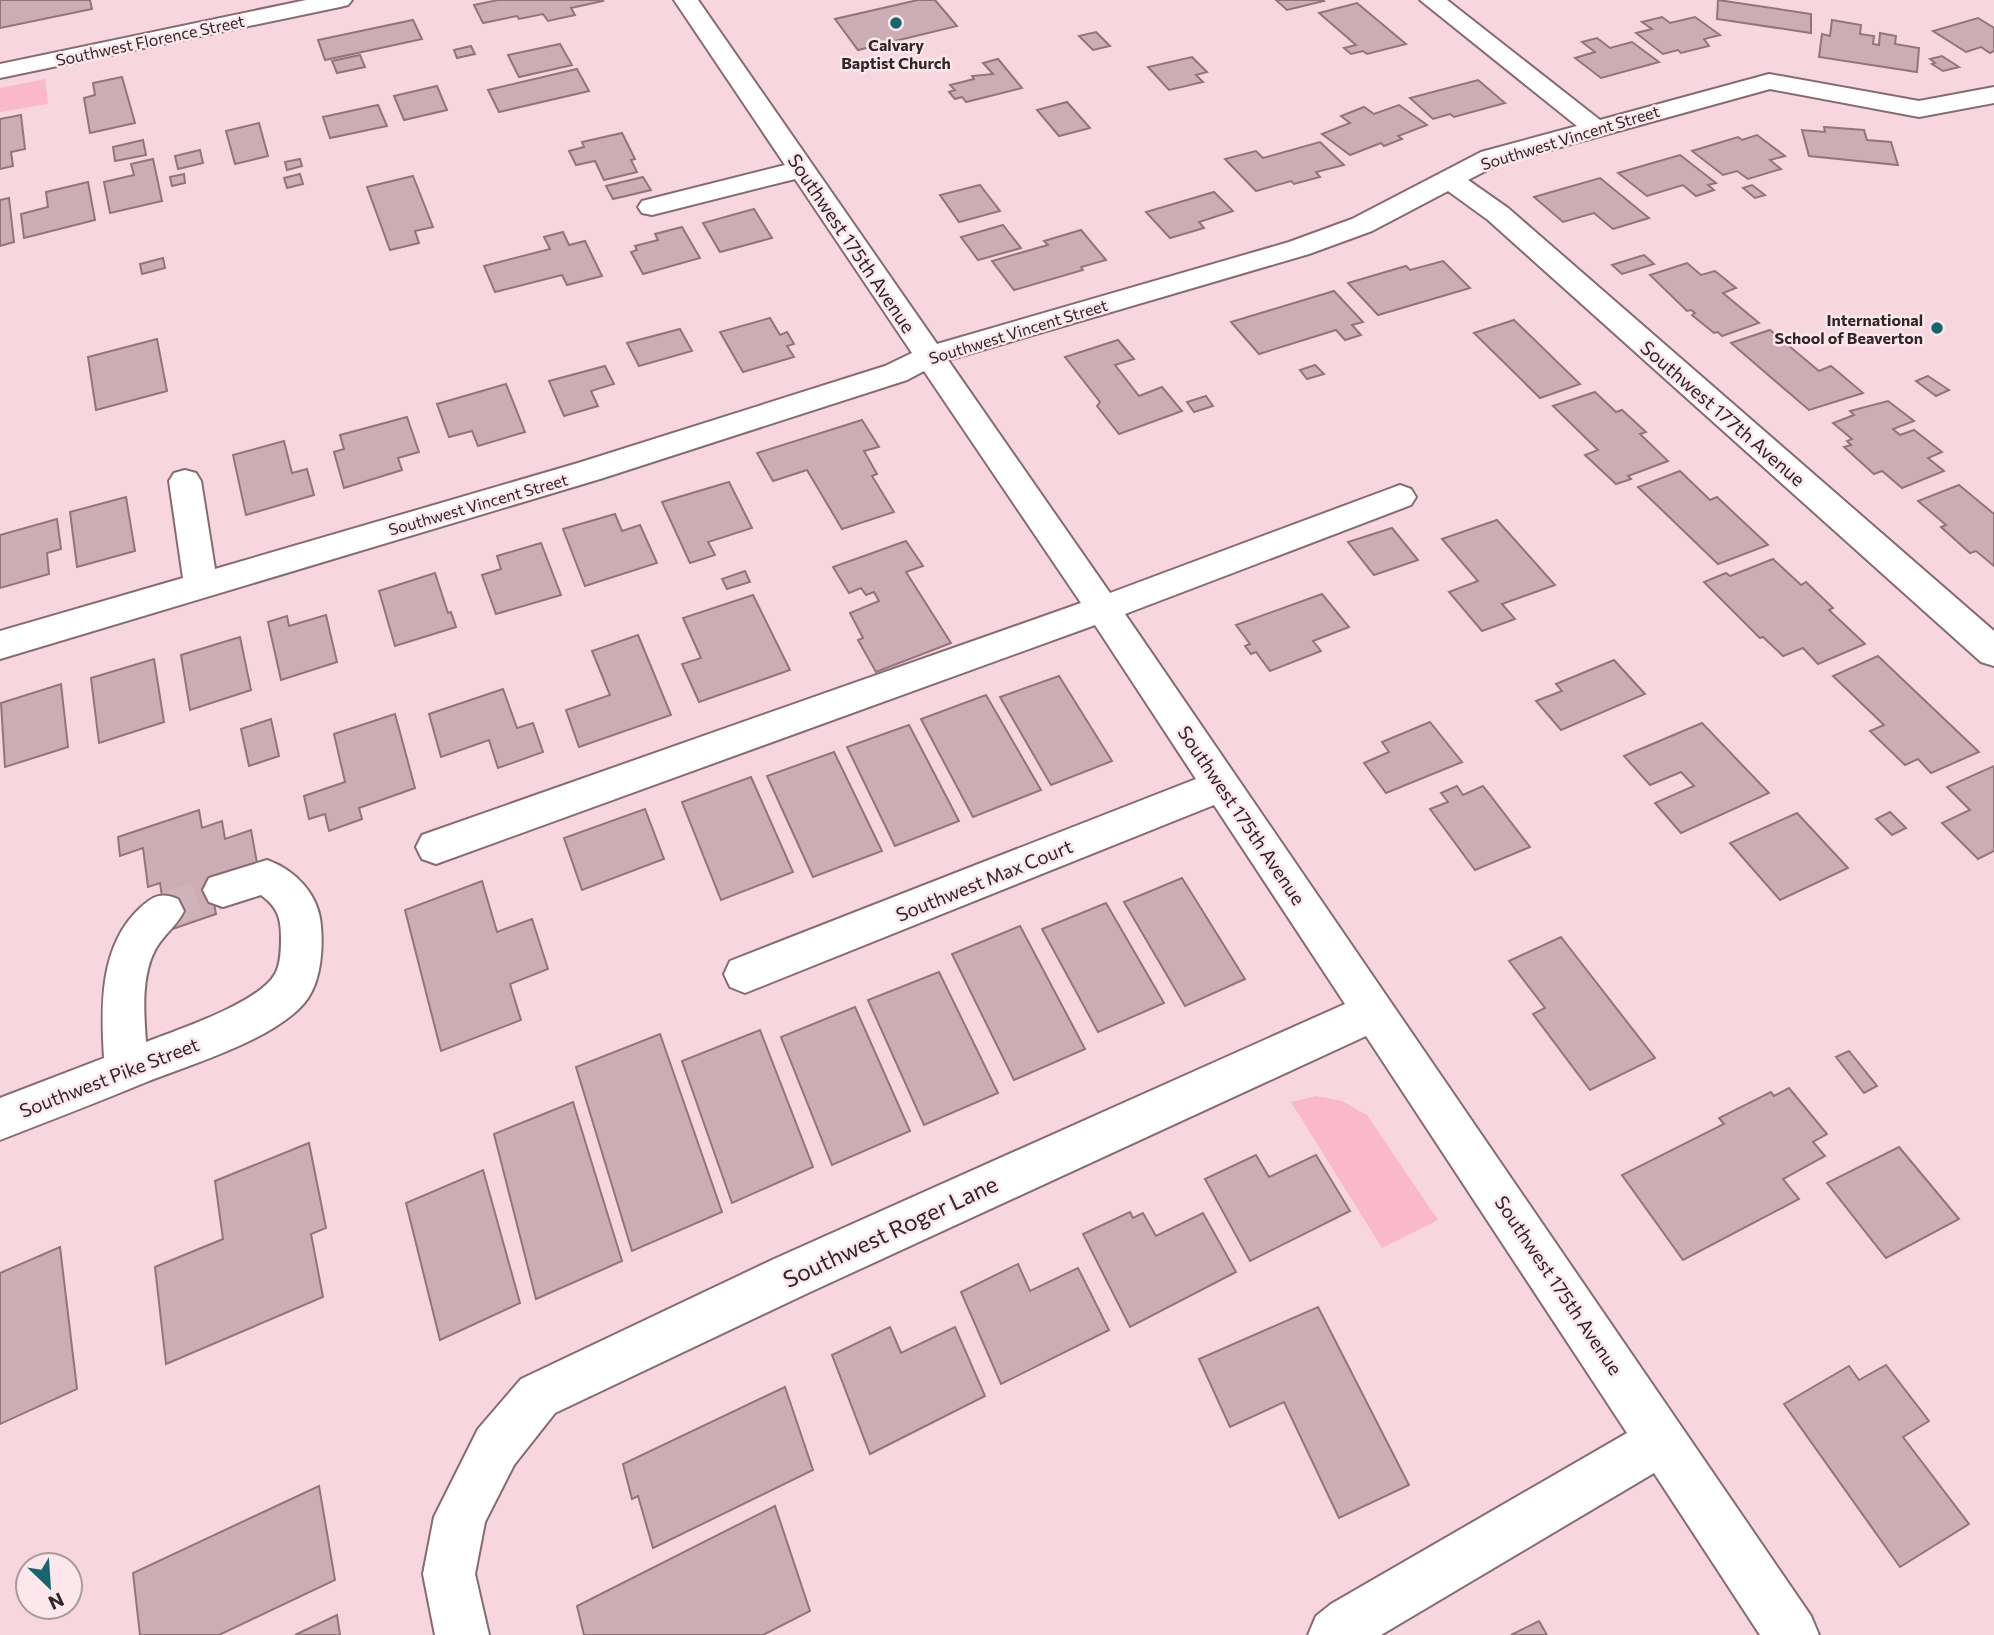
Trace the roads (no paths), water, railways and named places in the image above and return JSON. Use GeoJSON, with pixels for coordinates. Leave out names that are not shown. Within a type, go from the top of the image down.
{"type":"FeatureCollection","features":[{"type":"Feature","properties":{"kind":"street","name":"Southwest Florence Street"},"geometry":{"type":"LineString","coordinates":[[0,71],[285,6],[340,0]]}},
{"type":"Feature","properties":{"kind":"street","name":"Southwest 175th Avenue"},"geometry":{"type":"LineString","coordinates":[[686,0],[1375,1011],[1792,1635]]}},
{"type":"Feature","properties":{"kind":"street"},"geometry":{"type":"LineString","coordinates":[[1432,0],[1594,127]]}},
{"type":"Feature","properties":{"kind":"street","name":"Southwest Vincent Street"},"geometry":{"type":"LineString","coordinates":[[0,645],[589,471],[896,373],[929,356],[1299,248],[1362,225],[1490,158],[1594,127],[1769,81],[1919,109],[1994,95]]}},
{"type":"Feature","properties":{"kind":"street"},"geometry":{"type":"LineString","coordinates":[[652,207],[801,169]]}},
{"type":"Feature","properties":{"kind":"street","name":"Southwest 177th Avenue"},"geometry":{"type":"LineString","coordinates":[[1449,179],[1498,214],[1994,652]]}},
{"type":"Feature","properties":{"kind":"street"},"geometry":{"type":"LineString","coordinates":[[185,481],[201,586]]}},
{"type":"Feature","properties":{"kind":"street"},"geometry":{"type":"LineString","coordinates":[[436,847],[1103,609],[1400,498]]}},
{"type":"Feature","properties":{"kind":"street","name":"Southwest Max Court"},"geometry":{"type":"LineString","coordinates":[[746,974],[1222,785]]}},
{"type":"Feature","properties":{"kind":"street","name":"Southwest Pike Street"},"geometry":{"type":"LineString","coordinates":[[0,1119],[218,1034],[270,1007],[293,985],[301,955],[301,922],[290,894],[268,877],[223,890]]}},
{"type":"Feature","properties":{"kind":"street"},"geometry":{"type":"LineString","coordinates":[[126,1070],[124,989],[129,963],[136,940],[149,922],[164,911]]}},
{"type":"Feature","properties":{"kind":"street","name":"Southwest Roger Lane"},"geometry":{"type":"LineString","coordinates":[[462,1635],[449,1574],[460,1517],[496,1447],[538,1396],[814,1266],[1375,1011]]}},
{"type":"Feature","properties":{"kind":"street"},"geometry":{"type":"LineString","coordinates":[[1335,1635],[1350,1623],[1663,1440]]}},
{"type":"Feature","properties":{"kind":"tunnel"},"geometry":{"type":"LineString","coordinates":[[164,911],[223,890]]}},
{"type":"Feature","properties":{"kind":"place","name":"Calvary Baptist Church"},"geometry":{"type":"Point","coordinates":[896,23]}},
{"type":"Feature","properties":{"kind":"place","name":"International School of Beaverton"},"geometry":{"type":"Point","coordinates":[1937,328]}}]}
